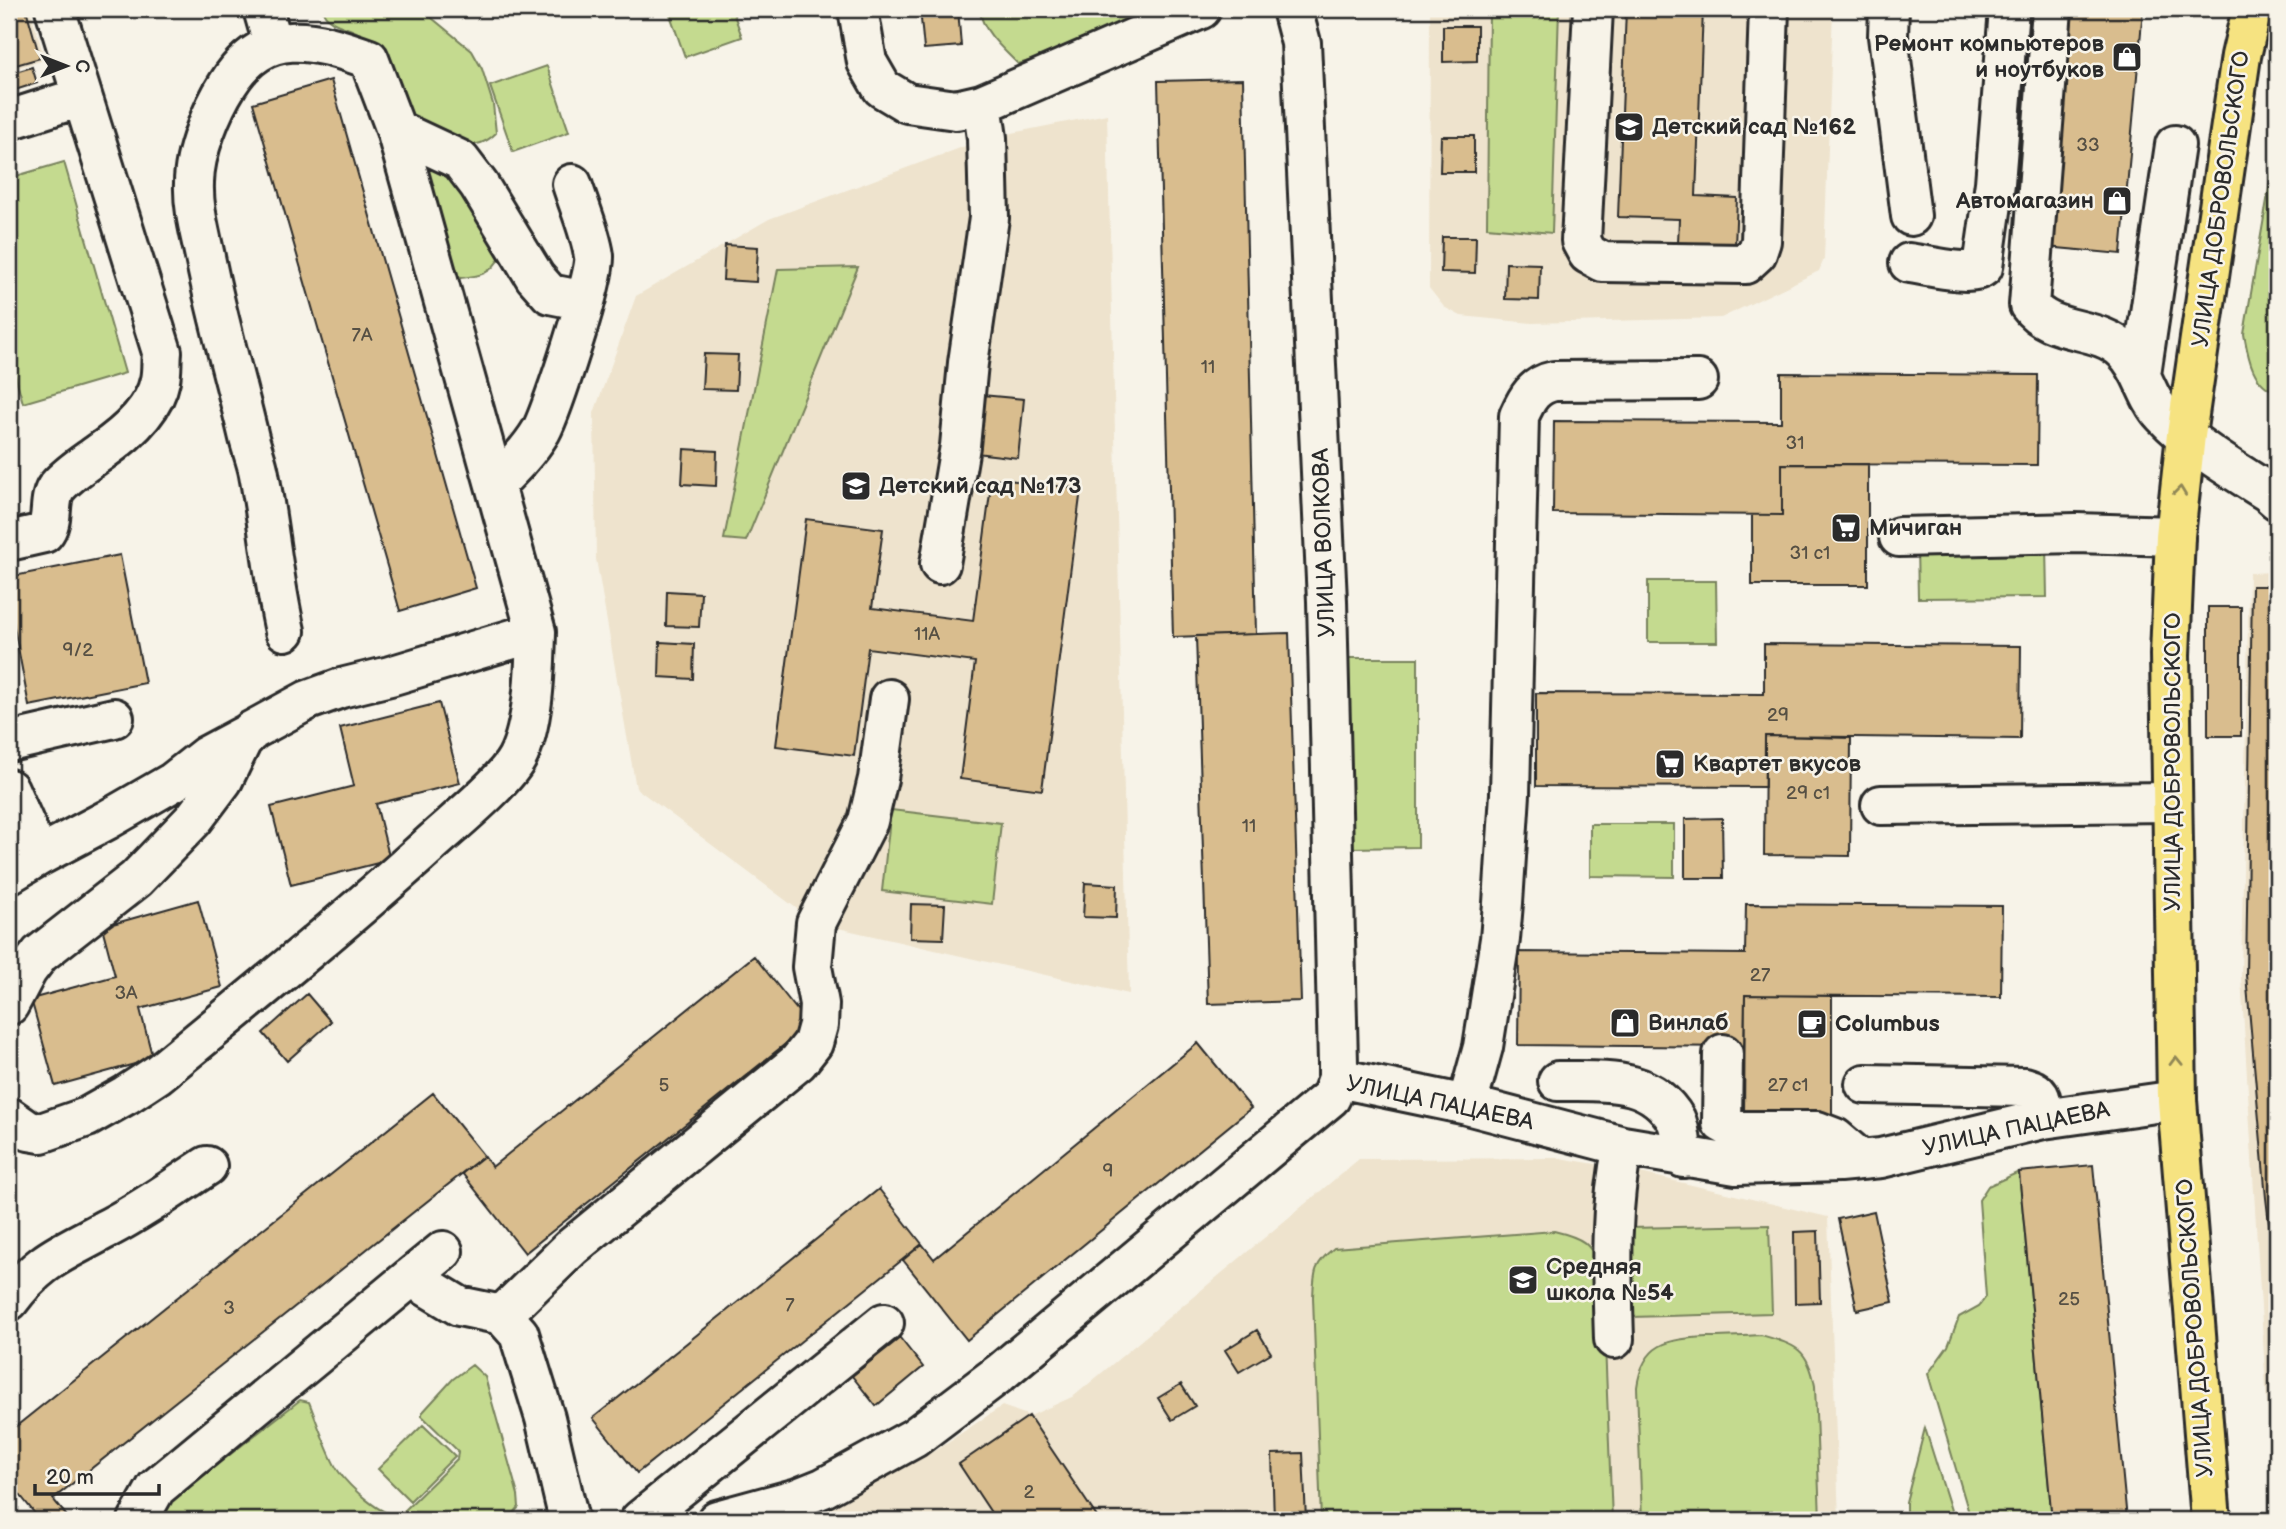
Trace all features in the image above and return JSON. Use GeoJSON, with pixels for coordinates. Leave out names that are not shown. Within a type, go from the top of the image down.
{"type":"FeatureCollection","features":[{"type":"Feature","properties":{"kind":"main road","name":"УЛИЦА ДОБРОВОЛЬСКОГО"},"geometry":{"type":"LineString","coordinates":[[2211,1520],[2177,1100],[2169,697],[2175,536],[2186,435],[2241,55],[2252,9]]}},
{"type":"Feature","properties":{"kind":"street"},"geometry":{"type":"LineString","coordinates":[[9,541],[44,533],[51,520],[54,491],[69,474],[104,450],[136,422],[153,402],[160,380],[162,352],[55,9]]}},
{"type":"Feature","properties":{"kind":"street"},"geometry":{"type":"LineString","coordinates":[[858,9],[867,62],[882,88],[907,103],[956,110],[982,104],[1201,9]]}},
{"type":"Feature","properties":{"kind":"street","name":"УЛИЦА ВОЛКОВА"},"geometry":{"type":"LineString","coordinates":[[1292,9],[1301,43],[1323,507],[1338,1078]]}},
{"type":"Feature","properties":{"kind":"street"},"geometry":{"type":"LineString","coordinates":[[1593,9],[1581,241],[1588,254],[1603,262],[1745,264],[1756,253],[1761,241],[1769,9]]}},
{"type":"Feature","properties":{"kind":"street"},"geometry":{"type":"LineString","coordinates":[[1889,9],[1888,36],[1911,216]]}},
{"type":"Feature","properties":{"kind":"street"},"geometry":{"type":"LineString","coordinates":[[1909,263],[1963,271],[1978,271],[1983,267],[1994,183],[2009,9]]}},
{"type":"Feature","properties":{"kind":"street"},"geometry":{"type":"LineString","coordinates":[[2052,9],[2029,305],[2045,320],[2095,335],[2124,350],[2141,374],[2152,400],[2163,415],[2207,453],[2274,491]]}},
{"type":"Feature","properties":{"kind":"street"},"geometry":{"type":"LineString","coordinates":[[12,1127],[41,1133],[87,1117],[147,1081],[367,902],[454,823],[501,778],[517,758],[525,732],[535,682],[536,632],[396,130],[369,59],[268,26],[252,55],[240,66],[220,98],[205,131],[193,180],[195,212],[210,282],[259,473],[285,631]]}},
{"type":"Feature","properties":{"kind":"street"},"geometry":{"type":"LineString","coordinates":[[9,120],[81,97]]}},
{"type":"Feature","properties":{"kind":"street"},"geometry":{"type":"LineString","coordinates":[[940,564],[960,446],[968,363],[989,218],[987,138],[982,104]]}},
{"type":"Feature","properties":{"kind":"street"},"geometry":{"type":"LineString","coordinates":[[396,130],[460,160],[479,185],[535,278],[550,294],[584,301]]}},
{"type":"Feature","properties":{"kind":"street"},"geometry":{"type":"LineString","coordinates":[[2141,374],[2175,145]]}},
{"type":"Feature","properties":{"kind":"street"},"geometry":{"type":"LineString","coordinates":[[496,484],[542,430],[570,351],[595,258],[572,184]]}},
{"type":"Feature","properties":{"kind":"street"},"geometry":{"type":"LineString","coordinates":[[1467,1105],[1483,1047],[1503,903],[1510,794],[1519,416],[1527,399],[1538,386],[1554,381],[1698,380]]}},
{"type":"Feature","properties":{"kind":"street"},"geometry":{"type":"LineString","coordinates":[[1899,537],[2076,533],[2175,536]]}},
{"type":"Feature","properties":{"kind":"street"},"geometry":{"type":"LineString","coordinates":[[9,789],[24,865],[173,782],[206,756],[308,700],[536,632]]}},
{"type":"Feature","properties":{"kind":"street"},"geometry":{"type":"LineString","coordinates":[[502,1315],[572,1247],[798,1062],[813,1043],[818,1025],[819,1004],[812,967],[816,923],[868,821],[878,779],[889,699]]}},
{"type":"Feature","properties":{"kind":"street"},"geometry":{"type":"LineString","coordinates":[[9,742],[114,718]]}},
{"type":"Feature","properties":{"kind":"street"},"geometry":{"type":"LineString","coordinates":[[9,1005],[27,971],[40,954],[136,878],[193,820],[223,780],[242,741],[251,732]]}},
{"type":"Feature","properties":{"kind":"street"},"geometry":{"type":"LineString","coordinates":[[1881,805],[2171,802]]}},
{"type":"Feature","properties":{"kind":"street"},"geometry":{"type":"LineString","coordinates":[[1723,1054],[1722,1123],[1737,1131],[1817,1131],[1835,1138],[1861,1160]]}},
{"type":"Feature","properties":{"kind":"street","name":"УЛИЦА ПАЦАЕВА"},"geometry":{"type":"LineString","coordinates":[[717,1520],[807,1509],[822,1488],[914,1438],[1000,1373],[1331,1097],[1338,1078],[1467,1105],[1623,1146],[1736,1165],[1861,1160],[1907,1153],[2043,1119],[2177,1100]]}},
{"type":"Feature","properties":{"kind":"street"},"geometry":{"type":"LineString","coordinates":[[1558,1081],[1622,1082],[1652,1093],[1676,1121],[1683,1158]]}},
{"type":"Feature","properties":{"kind":"street"},"geometry":{"type":"LineString","coordinates":[[1865,1084],[2025,1087],[2036,1090],[2041,1096],[2043,1119]]}},
{"type":"Feature","properties":{"kind":"street"},"geometry":{"type":"LineString","coordinates":[[1614,1339],[1612,1235],[1623,1146]]}},
{"type":"Feature","properties":{"kind":"street"},"geometry":{"type":"LineString","coordinates":[[9,1301],[20,1285],[46,1261],[76,1243],[104,1231],[206,1166]]}},
{"type":"Feature","properties":{"kind":"street"},"geometry":{"type":"LineString","coordinates":[[138,1520],[156,1488],[443,1251]]}},
{"type":"Feature","properties":{"kind":"street"},"geometry":{"type":"LineString","coordinates":[[411,1278],[459,1306],[502,1315],[519,1334],[545,1418],[569,1520]]}},
{"type":"Feature","properties":{"kind":"street"},"geometry":{"type":"LineString","coordinates":[[640,1520],[884,1323]]}},
{"type":"Feature","properties":{"kind":"shaded area"},"geometry":{"type":"Polygon","coordinates":[[[9,9],[30,9],[45,60],[9,70],[9,9]]]}},
{"type":"Feature","properties":{"kind":"shaded area","name":"Детский сад №162"},"geometry":{"type":"Polygon","coordinates":[[[1430,9],[1833,9],[1824,259],[1819,271],[1721,318],[1532,323],[1461,316],[1444,307],[1429,288],[1430,9]]]}},
{"type":"Feature","properties":{"kind":"shaded area","name":"Детский сад №173"},"geometry":{"type":"Polygon","coordinates":[[[1107,114],[1129,994],[816,923],[636,788],[596,559],[594,413],[636,296],[769,219],[987,138],[1107,114]]]}},
{"type":"Feature","properties":{"kind":"shaded area"},"geometry":{"type":"Polygon","coordinates":[[[2277,572],[2277,1520],[2270,1456],[2241,977],[2249,573],[2277,572]]]}},
{"type":"Feature","properties":{"kind":"shaded area","name":"Средняя школа №54"},"geometry":{"type":"Polygon","coordinates":[[[1560,1158],[1619,1168],[1828,1217],[1839,1520],[785,1520],[936,1450],[1002,1406],[1030,1416],[1074,1396],[1359,1159],[1560,1158]]]}},
{"type":"Feature","properties":{"kind":"green space"},"geometry":{"type":"Polygon","coordinates":[[[322,9],[421,9],[472,51],[482,69],[493,104],[496,133],[481,143],[462,144],[404,119],[384,70],[369,43],[358,33],[331,21],[322,9]]]}},
{"type":"Feature","properties":{"kind":"green space"},"geometry":{"type":"Polygon","coordinates":[[[668,9],[732,9],[742,37],[685,57],[668,9]]]}},
{"type":"Feature","properties":{"kind":"green space"},"geometry":{"type":"Polygon","coordinates":[[[979,9],[1141,9],[1118,30],[1102,38],[1018,64],[989,32],[979,9]]]}},
{"type":"Feature","properties":{"kind":"green space"},"geometry":{"type":"Polygon","coordinates":[[[1489,9],[1559,9],[1552,233],[1487,227],[1489,9]]]}},
{"type":"Feature","properties":{"kind":"green space"},"geometry":{"type":"Polygon","coordinates":[[[547,66],[569,132],[513,152],[490,86],[547,66]]]}},
{"type":"Feature","properties":{"kind":"green space"},"geometry":{"type":"Polygon","coordinates":[[[2277,142],[2277,392],[2262,383],[2253,369],[2244,334],[2277,142]]]}},
{"type":"Feature","properties":{"kind":"green space"},"geometry":{"type":"Polygon","coordinates":[[[419,156],[454,172],[501,255],[489,271],[460,278],[450,268],[419,156]]]}},
{"type":"Feature","properties":{"kind":"green space"},"geometry":{"type":"Polygon","coordinates":[[[64,162],[125,373],[23,403],[9,353],[9,178],[64,162]]]}},
{"type":"Feature","properties":{"kind":"green space"},"geometry":{"type":"Polygon","coordinates":[[[858,267],[746,541],[724,539],[778,269],[858,267]]]}},
{"type":"Feature","properties":{"kind":"green space"},"geometry":{"type":"Polygon","coordinates":[[[2046,544],[2047,597],[1918,598],[1917,545],[2046,544]]]}},
{"type":"Feature","properties":{"kind":"green space"},"geometry":{"type":"Polygon","coordinates":[[[1648,581],[1716,581],[1717,642],[1648,642],[1648,581]]]}},
{"type":"Feature","properties":{"kind":"green space"},"geometry":{"type":"Polygon","coordinates":[[[1347,658],[1418,658],[1418,847],[1348,848],[1347,658]]]}},
{"type":"Feature","properties":{"kind":"green space"},"geometry":{"type":"Polygon","coordinates":[[[891,810],[1001,823],[992,904],[882,891],[891,810]]]}},
{"type":"Feature","properties":{"kind":"green space"},"geometry":{"type":"Polygon","coordinates":[[[1590,824],[1674,824],[1674,877],[1590,876],[1590,824]]]}},
{"type":"Feature","properties":{"kind":"green space"},"geometry":{"type":"Polygon","coordinates":[[[2019,1172],[2052,1520],[1971,1520],[1928,1374],[1948,1346],[1959,1317],[1979,1306],[1986,1297],[1979,1200],[1988,1186],[2019,1172]]]}},
{"type":"Feature","properties":{"kind":"green space"},"geometry":{"type":"Polygon","coordinates":[[[1769,1225],[1772,1313],[1632,1317],[1630,1228],[1769,1225]]]}},
{"type":"Feature","properties":{"kind":"green space"},"geometry":{"type":"Polygon","coordinates":[[[1554,1231],[1584,1242],[1602,1268],[1612,1520],[1321,1520],[1313,1297],[1315,1275],[1322,1259],[1334,1248],[1554,1231]]]}},
{"type":"Feature","properties":{"kind":"green space"},"geometry":{"type":"Polygon","coordinates":[[[1761,1335],[1792,1346],[1809,1363],[1815,1386],[1820,1520],[1642,1520],[1637,1387],[1645,1361],[1660,1346],[1680,1339],[1761,1335]]]}},
{"type":"Feature","properties":{"kind":"green space"},"geometry":{"type":"Polygon","coordinates":[[[472,1365],[485,1377],[518,1495],[519,1507],[514,1513],[504,1517],[454,1520],[165,1520],[168,1503],[300,1400],[309,1402],[331,1458],[344,1478],[358,1493],[384,1512],[400,1515],[457,1459],[458,1451],[422,1413],[453,1379],[472,1365]]]}},
{"type":"Feature","properties":{"kind":"green space"},"geometry":{"type":"Polygon","coordinates":[[[423,1425],[455,1456],[410,1501],[378,1469],[423,1425]]]}},
{"type":"Feature","properties":{"kind":"green space"},"geometry":{"type":"Polygon","coordinates":[[[1925,1428],[1954,1520],[1906,1520],[1906,1502],[1925,1428]]]}},
{"type":"Feature","properties":{"kind":"building"},"geometry":{"type":"Polygon","coordinates":[[[9,9],[26,9],[40,58],[9,67],[9,9]]]}},
{"type":"Feature","properties":{"kind":"building"},"geometry":{"type":"Polygon","coordinates":[[[920,9],[958,9],[961,46],[924,49],[920,9]]]}},
{"type":"Feature","properties":{"kind":"building"},"geometry":{"type":"Polygon","coordinates":[[[1626,9],[1703,9],[1696,196],[1737,198],[1735,246],[1678,244],[1679,219],[1618,217],[1626,9]]]}},
{"type":"Feature","properties":{"kind":"building"},"geometry":{"type":"Polygon","coordinates":[[[2058,9],[2143,9],[2121,254],[2036,246],[2058,9]]]}},
{"type":"Feature","properties":{"kind":"building"},"geometry":{"type":"Polygon","coordinates":[[[1443,26],[1477,26],[1477,61],[1443,62],[1443,26]]]}},
{"type":"Feature","properties":{"kind":"building"},"geometry":{"type":"Polygon","coordinates":[[[32,67],[37,83],[9,92],[9,74],[32,67]]]}},
{"type":"Feature","properties":{"kind":"building"},"geometry":{"type":"Polygon","coordinates":[[[1243,79],[1256,634],[1173,637],[1158,81],[1243,79]]]}},
{"type":"Feature","properties":{"kind":"building"},"geometry":{"type":"Polygon","coordinates":[[[331,80],[476,588],[400,611],[253,103],[331,80]]]}},
{"type":"Feature","properties":{"kind":"building"},"geometry":{"type":"Polygon","coordinates":[[[1441,136],[1474,136],[1474,172],[1440,172],[1441,136]]]}},
{"type":"Feature","properties":{"kind":"building"},"geometry":{"type":"Polygon","coordinates":[[[1442,237],[1476,237],[1475,273],[1441,272],[1442,237]]]}},
{"type":"Feature","properties":{"kind":"building"},"geometry":{"type":"Polygon","coordinates":[[[725,245],[758,247],[756,282],[723,280],[725,245]]]}},
{"type":"Feature","properties":{"kind":"building"},"geometry":{"type":"Polygon","coordinates":[[[1506,263],[1540,264],[1539,300],[1505,299],[1506,263]]]}},
{"type":"Feature","properties":{"kind":"building"},"geometry":{"type":"Polygon","coordinates":[[[704,354],[738,355],[736,390],[702,389],[704,354]]]}},
{"type":"Feature","properties":{"kind":"building"},"geometry":{"type":"Polygon","coordinates":[[[1781,373],[2038,375],[2037,465],[1782,464],[1782,515],[1553,513],[1554,421],[1781,422],[1781,373]]]}},
{"type":"Feature","properties":{"kind":"building"},"geometry":{"type":"Polygon","coordinates":[[[982,395],[1024,399],[1018,458],[976,453],[982,395]]]}},
{"type":"Feature","properties":{"kind":"building"},"geometry":{"type":"Polygon","coordinates":[[[684,449],[717,451],[716,486],[682,484],[684,449]]]}},
{"type":"Feature","properties":{"kind":"building"},"geometry":{"type":"Polygon","coordinates":[[[1782,464],[1868,464],[1868,585],[1752,585],[1752,515],[1782,515],[1782,464]]]}},
{"type":"Feature","properties":{"kind":"building"},"geometry":{"type":"Polygon","coordinates":[[[992,478],[1081,489],[1042,790],[960,779],[975,662],[868,648],[854,756],[776,746],[806,519],[883,529],[872,608],[973,621],[992,478]]]}},
{"type":"Feature","properties":{"kind":"building"},"geometry":{"type":"Polygon","coordinates":[[[120,555],[145,683],[29,706],[9,600],[9,577],[120,555]]]}},
{"type":"Feature","properties":{"kind":"building"},"geometry":{"type":"Polygon","coordinates":[[[2252,586],[2277,586],[2277,1290],[2246,975],[2252,586]]]}},
{"type":"Feature","properties":{"kind":"building"},"geometry":{"type":"Polygon","coordinates":[[[667,591],[701,593],[699,627],[666,626],[667,591]]]}},
{"type":"Feature","properties":{"kind":"building"},"geometry":{"type":"Polygon","coordinates":[[[2208,607],[2241,607],[2241,736],[2208,736],[2208,607]]]}},
{"type":"Feature","properties":{"kind":"building"},"geometry":{"type":"Polygon","coordinates":[[[1289,633],[1301,1001],[1208,1004],[1196,636],[1289,633]]]}},
{"type":"Feature","properties":{"kind":"building"},"geometry":{"type":"Polygon","coordinates":[[[660,642],[694,644],[693,679],[659,677],[660,642]]]}},
{"type":"Feature","properties":{"kind":"building"},"geometry":{"type":"Polygon","coordinates":[[[1764,644],[2021,646],[2020,739],[1765,736],[1765,787],[1536,786],[1536,693],[1764,694],[1764,644]]]}},
{"type":"Feature","properties":{"kind":"building"},"geometry":{"type":"Polygon","coordinates":[[[439,703],[460,783],[376,804],[390,860],[291,885],[271,807],[354,786],[340,728],[439,703]]]}},
{"type":"Feature","properties":{"kind":"building"},"geometry":{"type":"Polygon","coordinates":[[[1765,736],[1851,738],[1850,856],[1764,855],[1765,736]]]}},
{"type":"Feature","properties":{"kind":"building"},"geometry":{"type":"Polygon","coordinates":[[[1722,818],[1723,878],[1685,878],[1685,819],[1722,818]]]}},
{"type":"Feature","properties":{"kind":"building"},"geometry":{"type":"Polygon","coordinates":[[[1085,883],[1117,885],[1116,918],[1083,917],[1085,883]]]}},
{"type":"Feature","properties":{"kind":"building"},"geometry":{"type":"Polygon","coordinates":[[[198,900],[222,987],[140,1009],[153,1059],[55,1086],[31,999],[115,976],[102,927],[198,900]]]}},
{"type":"Feature","properties":{"kind":"building"},"geometry":{"type":"Polygon","coordinates":[[[911,904],[945,905],[943,939],[910,938],[911,904]]]}},
{"type":"Feature","properties":{"kind":"building"},"geometry":{"type":"Polygon","coordinates":[[[1746,904],[2002,906],[2001,997],[1745,995],[1744,1047],[1518,1045],[1519,952],[1745,954],[1746,904]]]}},
{"type":"Feature","properties":{"kind":"building"},"geometry":{"type":"Polygon","coordinates":[[[754,956],[809,1025],[525,1253],[462,1173],[484,1156],[492,1167],[754,956]]]}},
{"type":"Feature","properties":{"kind":"building"},"geometry":{"type":"Polygon","coordinates":[[[307,994],[331,1022],[287,1061],[263,1033],[307,994]]]}},
{"type":"Feature","properties":{"kind":"building"},"geometry":{"type":"Polygon","coordinates":[[[1745,995],[1832,996],[1832,1116],[1744,1116],[1745,995]]]}},
{"type":"Feature","properties":{"kind":"building"},"geometry":{"type":"Polygon","coordinates":[[[1198,1043],[1251,1108],[967,1340],[903,1260],[922,1244],[934,1259],[1198,1043]]]}},
{"type":"Feature","properties":{"kind":"building"},"geometry":{"type":"Polygon","coordinates":[[[433,1093],[484,1156],[53,1499],[70,1520],[40,1520],[9,1481],[9,1432],[433,1093]]]}},
{"type":"Feature","properties":{"kind":"building"},"geometry":{"type":"Polygon","coordinates":[[[2093,1165],[2127,1520],[2052,1520],[2019,1172],[2093,1165]]]}},
{"type":"Feature","properties":{"kind":"building"},"geometry":{"type":"Polygon","coordinates":[[[879,1189],[922,1244],[637,1473],[593,1418],[879,1189]]]}},
{"type":"Feature","properties":{"kind":"building"},"geometry":{"type":"Polygon","coordinates":[[[1874,1211],[1893,1302],[1857,1310],[1838,1219],[1874,1211]]]}},
{"type":"Feature","properties":{"kind":"building"},"geometry":{"type":"Polygon","coordinates":[[[1818,1231],[1820,1302],[1795,1303],[1794,1232],[1818,1231]]]}},
{"type":"Feature","properties":{"kind":"building"},"geometry":{"type":"Polygon","coordinates":[[[1257,1330],[1271,1353],[1239,1372],[1225,1350],[1257,1330]]]}},
{"type":"Feature","properties":{"kind":"building"},"geometry":{"type":"Polygon","coordinates":[[[900,1338],[923,1367],[876,1406],[852,1376],[900,1338]]]}},
{"type":"Feature","properties":{"kind":"building"},"geometry":{"type":"Polygon","coordinates":[[[1181,1384],[1195,1406],[1172,1420],[1158,1398],[1181,1384]]]}},
{"type":"Feature","properties":{"kind":"building"},"geometry":{"type":"Polygon","coordinates":[[[1029,1416],[1099,1520],[996,1520],[959,1464],[1029,1416]]]}},
{"type":"Feature","properties":{"kind":"building"},"geometry":{"type":"Polygon","coordinates":[[[1303,1453],[1306,1520],[1274,1520],[1272,1454],[1303,1453]]]}},
{"type":"Feature","properties":{"kind":"place","name":"Ремонт компьютеров и ноутбуков"},"geometry":{"type":"Point","coordinates":[2127,57]}},
{"type":"Feature","properties":{"kind":"place","name":"Детский сад №162"},"geometry":{"type":"Point","coordinates":[1629,127]}},
{"type":"Feature","properties":{"kind":"place","name":"Автомагазин"},"geometry":{"type":"Point","coordinates":[2117,201]}},
{"type":"Feature","properties":{"kind":"place","name":"Детский сад №173"},"geometry":{"type":"Point","coordinates":[856,486]}},
{"type":"Feature","properties":{"kind":"place","name":"Мичиган"},"geometry":{"type":"Point","coordinates":[1846,528]}},
{"type":"Feature","properties":{"kind":"place","name":"Квартет вкусов"},"geometry":{"type":"Point","coordinates":[1670,764]}},
{"type":"Feature","properties":{"kind":"place","name":"Винлаб"},"geometry":{"type":"Point","coordinates":[1625,1023]}},
{"type":"Feature","properties":{"kind":"place","name":"Columbus"},"geometry":{"type":"Point","coordinates":[1812,1024]}},
{"type":"Feature","properties":{"kind":"place","name":"Средняя школа №54"},"geometry":{"type":"Point","coordinates":[1523,1280]}}]}
